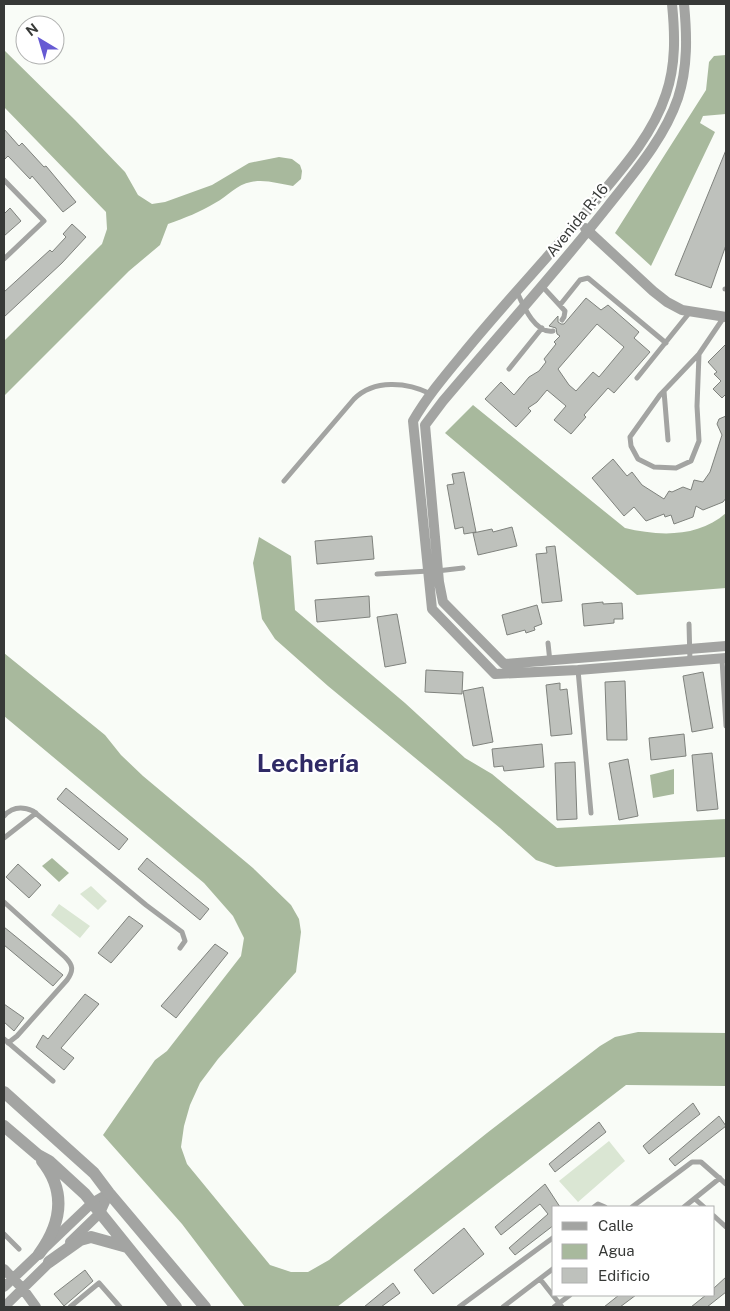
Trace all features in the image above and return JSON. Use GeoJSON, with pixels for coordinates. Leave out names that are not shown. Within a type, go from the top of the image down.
{"type":"FeatureCollection","features":[{"type":"Feature","properties":{"kind":"street","name":"Avenida R-16"},"geometry":{"type":"LineString","coordinates":[[413,421],[431,394],[516,290],[578,222],[627,163],[653,124],[666,94],[671,75],[674,52],[672,4]]}},
{"type":"Feature","properties":{"kind":"street","name":"Avenida R-16"},"geometry":{"type":"LineString","coordinates":[[425,425],[443,401],[588,231],[640,166],[668,122],[678,97],[685,68],[687,34],[684,4]]}},
{"type":"Feature","properties":{"kind":"street"},"geometry":{"type":"LineString","coordinates":[[578,222],[667,302],[690,312],[725,316]]}},
{"type":"Feature","properties":{"kind":"street"},"geometry":{"type":"LineString","coordinates":[[724,658],[550,672],[495,674],[432,608],[413,421],[425,425],[438,571],[443,602],[504,664],[726,646]]}},
{"type":"Feature","properties":{"kind":"street"},"geometry":{"type":"LineString","coordinates":[[648,653],[649,664]]}},
{"type":"Feature","properties":{"kind":"street"},"geometry":{"type":"LineString","coordinates":[[4,1092],[94,1173],[205,1307]]}},
{"type":"Feature","properties":{"kind":"street"},"geometry":{"type":"LineString","coordinates":[[4,1126],[38,1155],[49,1169],[56,1186],[59,1204],[56,1223],[44,1258]]}},
{"type":"Feature","properties":{"kind":"street"},"geometry":{"type":"LineString","coordinates":[[38,1155],[49,1160],[85,1194],[176,1307]]}},
{"type":"Feature","properties":{"kind":"street"},"geometry":{"type":"LineString","coordinates":[[4,1307],[23,1289],[44,1258],[92,1203],[109,1193]]}},
{"type":"Feature","properties":{"kind":"street"},"geometry":{"type":"LineString","coordinates":[[4,1288],[14,1278],[44,1258],[100,1213],[109,1193]]}},
{"type":"Feature","properties":{"kind":"street"},"geometry":{"type":"LineString","coordinates":[[44,1258],[80,1240],[91,1237],[127,1247]]}},
{"type":"Feature","properties":{"kind":"street"},"geometry":{"type":"LineString","coordinates":[[4,1269],[14,1278],[36,1307]]}},
{"type":"Feature","properties":{"kind":"lane"},"geometry":{"type":"LineString","coordinates":[[4,180],[44,221],[4,259]]}},
{"type":"Feature","properties":{"kind":"lane"},"geometry":{"type":"LineString","coordinates":[[560,305],[580,280],[588,278],[666,343]]}},
{"type":"Feature","properties":{"kind":"lane"},"geometry":{"type":"LineString","coordinates":[[542,286],[564,311],[564,318],[562,320]]}},
{"type":"Feature","properties":{"kind":"lane"},"geometry":{"type":"LineString","coordinates":[[516,290],[527,314],[542,328],[553,331]]}},
{"type":"Feature","properties":{"kind":"lane"},"geometry":{"type":"LineString","coordinates":[[637,378],[690,312]]}},
{"type":"Feature","properties":{"kind":"lane"},"geometry":{"type":"LineString","coordinates":[[699,354],[696,406],[699,441],[691,461],[676,468],[654,467],[638,459],[631,446],[630,437],[664,390],[699,354],[725,316]]}},
{"type":"Feature","properties":{"kind":"lane"},"geometry":{"type":"LineString","coordinates":[[509,369],[542,328]]}},
{"type":"Feature","properties":{"kind":"lane"},"geometry":{"type":"LineString","coordinates":[[284,481],[354,399],[367,389],[378,386],[398,385],[416,388],[431,394]]}},
{"type":"Feature","properties":{"kind":"lane"},"geometry":{"type":"LineString","coordinates":[[664,390],[668,440]]}},
{"type":"Feature","properties":{"kind":"lane"},"geometry":{"type":"LineString","coordinates":[[377,574],[463,568]]}},
{"type":"Feature","properties":{"kind":"lane"},"geometry":{"type":"LineString","coordinates":[[689,624],[690,661]]}},
{"type":"Feature","properties":{"kind":"lane"},"geometry":{"type":"LineString","coordinates":[[548,643],[550,672]]}},
{"type":"Feature","properties":{"kind":"lane"},"geometry":{"type":"LineString","coordinates":[[724,658],[726,726]]}},
{"type":"Feature","properties":{"kind":"lane"},"geometry":{"type":"LineString","coordinates":[[578,670],[592,813]]}},
{"type":"Feature","properties":{"kind":"lane"},"geometry":{"type":"LineString","coordinates":[[4,816],[10,810],[18,808],[30,809],[36,813],[146,905],[182,932],[185,941],[180,948]]}},
{"type":"Feature","properties":{"kind":"lane"},"geometry":{"type":"LineString","coordinates":[[4,838],[36,813]]}},
{"type":"Feature","properties":{"kind":"lane"},"geometry":{"type":"LineString","coordinates":[[4,902],[65,957],[73,967],[68,980],[17,1036],[6,1041],[53,1081]]}},
{"type":"Feature","properties":{"kind":"lane"},"geometry":{"type":"LineString","coordinates":[[633,1206],[692,1162],[696,1161],[701,1162],[726,1184]]}},
{"type":"Feature","properties":{"kind":"lane"},"geometry":{"type":"LineString","coordinates":[[685,1206],[720,1178]]}},
{"type":"Feature","properties":{"kind":"lane"},"geometry":{"type":"LineString","coordinates":[[695,1199],[703,1206]]}},
{"type":"Feature","properties":{"kind":"lane"},"geometry":{"type":"LineString","coordinates":[[715,1217],[726,1227]]}},
{"type":"Feature","properties":{"kind":"lane"},"geometry":{"type":"LineString","coordinates":[[4,1234],[19,1249]]}},
{"type":"Feature","properties":{"kind":"lane"},"geometry":{"type":"LineString","coordinates":[[459,1307],[552,1238]]}},
{"type":"Feature","properties":{"kind":"lane"},"geometry":{"type":"LineString","coordinates":[[503,1307],[552,1270]]}},
{"type":"Feature","properties":{"kind":"lane"},"geometry":{"type":"LineString","coordinates":[[540,1279],[558,1306],[569,1296]]}},
{"type":"Feature","properties":{"kind":"lane"},"geometry":{"type":"LineString","coordinates":[[70,1307],[99,1283],[120,1307]]}},
{"type":"Feature","properties":{"kind":"shaded area"},"geometry":{"type":"Polygon","coordinates":[[[91,886],[107,901],[98,910],[80,894],[91,886]]]}},
{"type":"Feature","properties":{"kind":"shaded area"},"geometry":{"type":"Polygon","coordinates":[[[59,904],[90,926],[80,938],[51,915],[59,904]]]}},
{"type":"Feature","properties":{"kind":"shaded area"},"geometry":{"type":"Polygon","coordinates":[[[609,1141],[625,1161],[578,1202],[559,1181],[609,1141]]]}},
{"type":"Feature","properties":{"kind":"water"},"geometry":{"type":"Polygon","coordinates":[[[4,50],[15,61],[15,65],[19,65],[125,172],[138,195],[152,204],[165,202],[212,185],[249,163],[279,157],[292,159],[300,165],[302,171],[301,179],[293,186],[262,181],[246,183],[204,209],[168,224],[160,245],[129,271],[4,396],[4,341],[102,244],[107,229],[106,212],[4,107],[4,50]]]}},
{"type":"Feature","properties":{"kind":"water"},"geometry":{"type":"Polygon","coordinates":[[[726,55],[726,114],[703,116],[700,123],[715,132],[651,266],[615,233],[706,90],[709,62],[714,56],[726,55]]]}},
{"type":"Feature","properties":{"kind":"water"},"geometry":{"type":"Polygon","coordinates":[[[473,405],[625,528],[651,533],[677,533],[703,527],[726,513],[726,588],[637,595],[445,433],[473,405]]]}},
{"type":"Feature","properties":{"kind":"water"},"geometry":{"type":"Polygon","coordinates":[[[259,537],[291,556],[295,610],[405,703],[465,758],[492,774],[557,828],[726,819],[726,857],[556,867],[536,860],[328,686],[275,639],[262,619],[253,563],[259,537]]]}},
{"type":"Feature","properties":{"kind":"water"},"geometry":{"type":"Polygon","coordinates":[[[4,653],[105,735],[121,755],[143,776],[253,868],[291,905],[299,919],[301,932],[296,972],[218,1059],[200,1083],[190,1105],[181,1147],[187,1164],[270,1265],[291,1272],[308,1272],[329,1260],[487,1133],[600,1046],[615,1037],[638,1032],[726,1033],[726,1086],[626,1085],[337,1307],[245,1307],[182,1224],[103,1135],[155,1060],[167,1051],[241,956],[244,938],[233,916],[204,883],[4,716],[4,653]]]}},
{"type":"Feature","properties":{"kind":"water"},"geometry":{"type":"Polygon","coordinates":[[[674,769],[674,794],[653,798],[650,775],[674,769]]]}},
{"type":"Feature","properties":{"kind":"water"},"geometry":{"type":"Polygon","coordinates":[[[52,858],[69,873],[59,882],[42,866],[52,858]]]}},
{"type":"Feature","properties":{"kind":"building"},"geometry":{"type":"Polygon","coordinates":[[[4,129],[19,146],[22,143],[44,167],[46,166],[76,202],[63,212],[32,176],[30,179],[8,156],[4,160],[4,129]]]}},
{"type":"Feature","properties":{"kind":"building"},"geometry":{"type":"Polygon","coordinates":[[[726,150],[726,245],[711,288],[675,275],[726,150]]]}},
{"type":"Feature","properties":{"kind":"building"},"geometry":{"type":"Polygon","coordinates":[[[10,208],[21,221],[4,236],[4,214],[10,208]]]}},
{"type":"Feature","properties":{"kind":"building"},"geometry":{"type":"Polygon","coordinates":[[[72,224],[86,237],[62,263],[4,317],[4,292],[50,250],[52,252],[66,237],[63,234],[72,224]]]}},
{"type":"Feature","properties":{"kind":"building"},"geometry":{"type":"Polygon","coordinates":[[[586,298],[601,310],[608,305],[639,332],[634,338],[650,352],[614,393],[608,388],[584,415],[586,417],[571,434],[554,420],[566,406],[547,390],[537,402],[528,408],[531,411],[516,427],[485,399],[501,382],[514,395],[529,377],[539,371],[546,362],[544,359],[556,344],[554,342],[560,336],[557,334],[556,328],[549,326],[558,316],[558,322],[564,324],[586,298]],[[597,324],[558,369],[569,385],[576,391],[593,372],[599,377],[624,347],[597,324]]]}},
{"type":"Feature","properties":{"kind":"building"},"geometry":{"type":"Polygon","coordinates":[[[726,344],[726,394],[722,398],[713,389],[721,381],[714,374],[717,372],[708,362],[726,344]]]}},
{"type":"Feature","properties":{"kind":"building"},"geometry":{"type":"Polygon","coordinates":[[[726,416],[726,498],[723,502],[703,510],[696,506],[693,517],[674,524],[671,515],[665,517],[664,514],[646,521],[634,507],[624,516],[592,478],[613,459],[627,476],[632,472],[642,485],[664,499],[669,491],[672,492],[683,487],[691,490],[694,480],[703,482],[710,472],[722,435],[717,424],[719,419],[726,416]]]}},
{"type":"Feature","properties":{"kind":"building"},"geometry":{"type":"Polygon","coordinates":[[[464,472],[476,532],[464,534],[463,527],[455,529],[447,485],[454,484],[452,474],[464,472]]]}},
{"type":"Feature","properties":{"kind":"building"},"geometry":{"type":"Polygon","coordinates":[[[512,527],[517,546],[478,555],[473,533],[492,529],[493,532],[512,527]]]}},
{"type":"Feature","properties":{"kind":"building"},"geometry":{"type":"Polygon","coordinates":[[[372,536],[374,559],[317,564],[315,541],[372,536]]]}},
{"type":"Feature","properties":{"kind":"building"},"geometry":{"type":"Polygon","coordinates":[[[555,546],[562,601],[542,603],[536,554],[547,553],[546,547],[555,546]]]}},
{"type":"Feature","properties":{"kind":"building"},"geometry":{"type":"Polygon","coordinates":[[[369,596],[370,617],[317,622],[315,600],[369,596]]]}},
{"type":"Feature","properties":{"kind":"building"},"geometry":{"type":"Polygon","coordinates":[[[603,602],[603,604],[622,603],[623,619],[614,619],[614,623],[584,626],[582,604],[603,602]]]}},
{"type":"Feature","properties":{"kind":"building"},"geometry":{"type":"Polygon","coordinates":[[[537,605],[542,624],[534,627],[535,630],[526,633],[525,630],[507,635],[502,615],[537,605]]]}},
{"type":"Feature","properties":{"kind":"building"},"geometry":{"type":"Polygon","coordinates":[[[397,614],[406,663],[385,667],[377,617],[397,614]]]}},
{"type":"Feature","properties":{"kind":"building"},"geometry":{"type":"Polygon","coordinates":[[[426,670],[463,672],[462,694],[425,692],[426,670]]]}},
{"type":"Feature","properties":{"kind":"building"},"geometry":{"type":"Polygon","coordinates":[[[703,672],[713,728],[692,732],[683,676],[703,672]]]}},
{"type":"Feature","properties":{"kind":"building"},"geometry":{"type":"Polygon","coordinates":[[[625,681],[627,740],[607,740],[605,682],[625,681]]]}},
{"type":"Feature","properties":{"kind":"building"},"geometry":{"type":"Polygon","coordinates":[[[560,683],[560,690],[567,689],[572,734],[551,736],[546,685],[560,683]]]}},
{"type":"Feature","properties":{"kind":"building"},"geometry":{"type":"Polygon","coordinates":[[[483,687],[493,742],[473,746],[463,691],[483,687]]]}},
{"type":"Feature","properties":{"kind":"building"},"geometry":{"type":"Polygon","coordinates":[[[684,734],[686,756],[651,760],[649,738],[684,734]]]}},
{"type":"Feature","properties":{"kind":"building"},"geometry":{"type":"Polygon","coordinates":[[[542,744],[544,767],[504,771],[503,766],[494,767],[492,749],[542,744]]]}},
{"type":"Feature","properties":{"kind":"building"},"geometry":{"type":"Polygon","coordinates":[[[712,753],[718,809],[697,811],[692,755],[712,753]]]}},
{"type":"Feature","properties":{"kind":"building"},"geometry":{"type":"Polygon","coordinates":[[[628,759],[638,816],[619,820],[609,763],[628,759]]]}},
{"type":"Feature","properties":{"kind":"building"},"geometry":{"type":"Polygon","coordinates":[[[575,762],[577,819],[557,820],[555,763],[575,762]]]}},
{"type":"Feature","properties":{"kind":"building"},"geometry":{"type":"Polygon","coordinates":[[[66,788],[128,839],[119,850],[57,799],[66,788]]]}},
{"type":"Feature","properties":{"kind":"building"},"geometry":{"type":"Polygon","coordinates":[[[147,858],[209,909],[200,920],[138,869],[147,858]]]}},
{"type":"Feature","properties":{"kind":"building"},"geometry":{"type":"Polygon","coordinates":[[[18,864],[41,885],[29,898],[6,877],[18,864]]]}},
{"type":"Feature","properties":{"kind":"building"},"geometry":{"type":"Polygon","coordinates":[[[129,916],[143,926],[111,963],[98,953],[129,916]]]}},
{"type":"Feature","properties":{"kind":"building"},"geometry":{"type":"Polygon","coordinates":[[[4,927],[63,975],[53,986],[4,945],[4,927]]]}},
{"type":"Feature","properties":{"kind":"building"},"geometry":{"type":"Polygon","coordinates":[[[215,944],[228,953],[176,1018],[161,1006],[215,944]]]}},
{"type":"Feature","properties":{"kind":"building"},"geometry":{"type":"Polygon","coordinates":[[[85,994],[99,1004],[61,1048],[74,1058],[64,1070],[36,1047],[43,1035],[48,1039],[85,994]]]}},
{"type":"Feature","properties":{"kind":"building"},"geometry":{"type":"Polygon","coordinates":[[[4,1004],[24,1018],[14,1031],[4,1022],[4,1004]]]}},
{"type":"Feature","properties":{"kind":"building"},"geometry":{"type":"Polygon","coordinates":[[[693,1103],[700,1114],[649,1154],[643,1146],[693,1103]]]}},
{"type":"Feature","properties":{"kind":"building"},"geometry":{"type":"Polygon","coordinates":[[[719,1116],[726,1126],[675,1166],[669,1159],[719,1116]]]}},
{"type":"Feature","properties":{"kind":"building"},"geometry":{"type":"Polygon","coordinates":[[[599,1122],[606,1132],[555,1172],[549,1164],[599,1122]]]}},
{"type":"Feature","properties":{"kind":"building"},"geometry":{"type":"Polygon","coordinates":[[[545,1184],[559,1206],[552,1206],[552,1227],[515,1255],[509,1248],[548,1214],[540,1204],[501,1235],[495,1227],[545,1184]]]}},
{"type":"Feature","properties":{"kind":"building"},"geometry":{"type":"Polygon","coordinates":[[[464,1228],[484,1254],[433,1294],[414,1270],[464,1228]]]}},
{"type":"Feature","properties":{"kind":"building"},"geometry":{"type":"Polygon","coordinates":[[[85,1270],[93,1281],[64,1306],[54,1294],[85,1270]]]}},
{"type":"Feature","properties":{"kind":"building"},"geometry":{"type":"Polygon","coordinates":[[[726,1277],[726,1292],[707,1307],[691,1307],[705,1296],[715,1296],[715,1287],[726,1277]]]}},
{"type":"Feature","properties":{"kind":"building"},"geometry":{"type":"Polygon","coordinates":[[[393,1283],[400,1293],[381,1307],[364,1307],[393,1283]]]}},
{"type":"Feature","properties":{"kind":"building"},"geometry":{"type":"Polygon","coordinates":[[[618,1296],[635,1296],[620,1307],[604,1307],[618,1296]]]}},
{"type":"Feature","properties":{"kind":"district","name":"Lechería"},"geometry":{"type":"Point","coordinates":[308,763]}}]}
